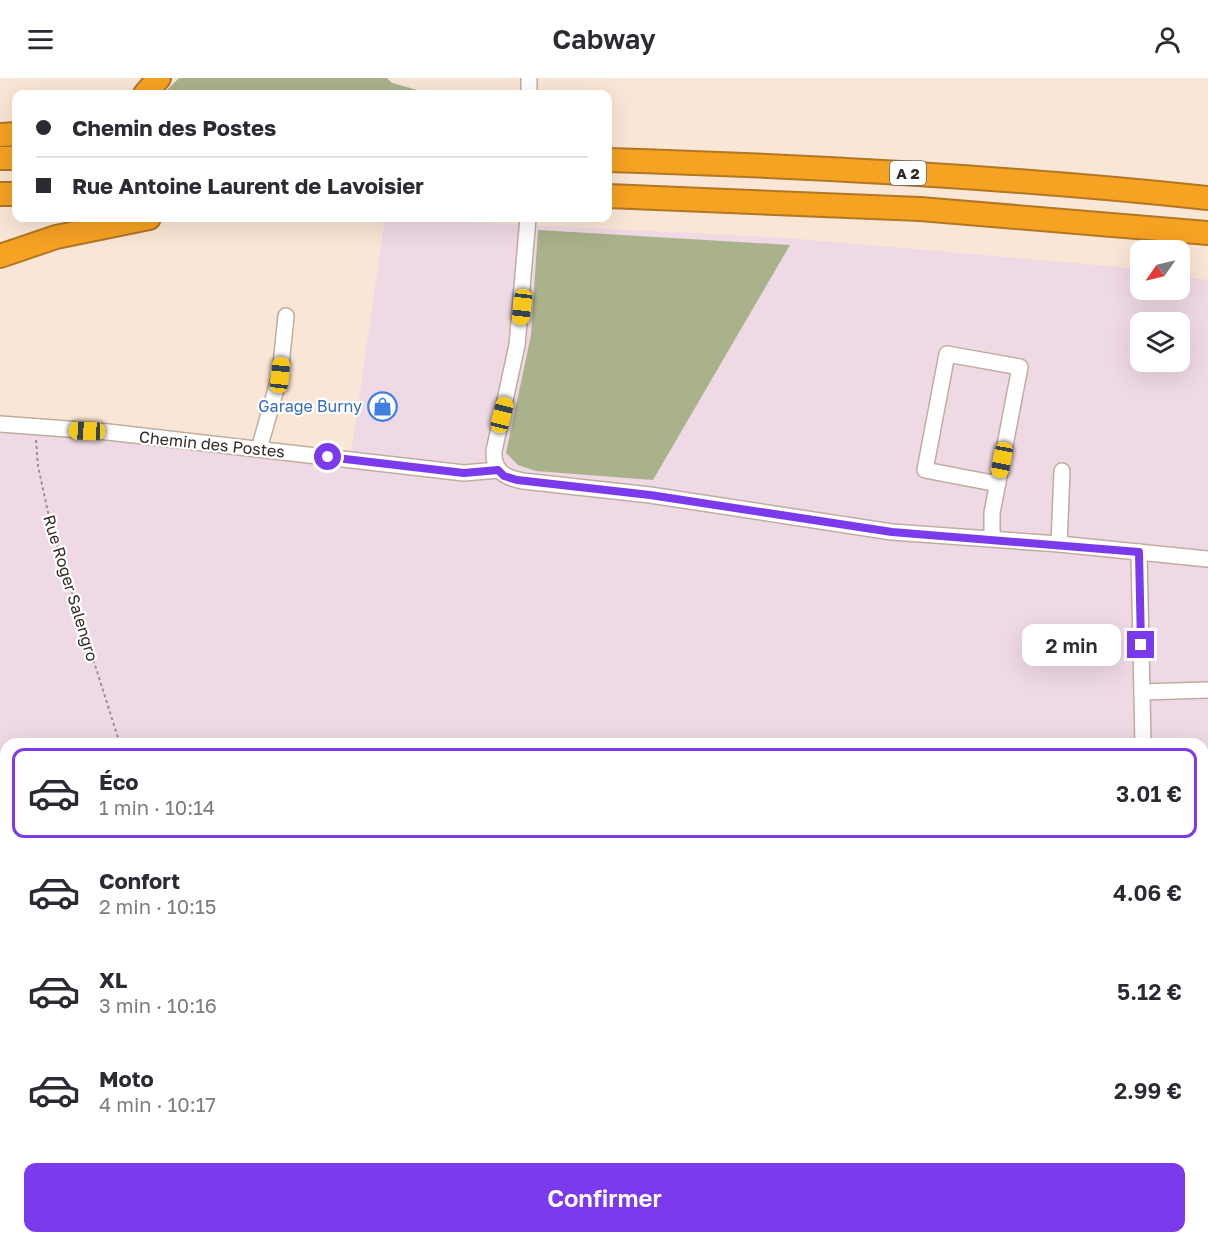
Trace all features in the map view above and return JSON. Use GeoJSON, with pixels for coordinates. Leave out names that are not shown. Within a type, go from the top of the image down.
{"type":"FeatureCollection","features":[{"type":"Feature","properties":{"kind":"highway"},"geometry":{"type":"LineString","coordinates":[[148,90],[159,78]]}},
{"type":"Feature","properties":{"kind":"highway","name":"A 2"},"geometry":{"type":"LineString","coordinates":[[612,160],[868,171],[1089,186],[1208,198]]}},
{"type":"Feature","properties":{"kind":"highway","name":"A 2"},"geometry":{"type":"LineString","coordinates":[[612,196],[928,210],[1208,233]]}},
{"type":"Feature","properties":{"kind":"highway"},"geometry":{"type":"LineString","coordinates":[[0,256],[56,237],[129,222]]}},
{"type":"Feature","properties":{"kind":"street"},"geometry":{"type":"LineString","coordinates":[[498,470],[494,456],[495,444],[517,345],[528,222]]}},
{"type":"Feature","properties":{"kind":"street"},"geometry":{"type":"LineString","coordinates":[[259,449],[280,375],[286,316]]}},
{"type":"Feature","properties":{"kind":"street"},"geometry":{"type":"LineString","coordinates":[[992,539],[992,513],[998,484],[1020,367],[947,354],[925,470],[998,484]]}},
{"type":"Feature","properties":{"kind":"street","name":"Chemin des Postes"},"geometry":{"type":"LineString","coordinates":[[0,424],[108,432],[464,473],[498,470],[504,476],[517,480],[650,495],[892,532],[1059,544],[1208,559]]}},
{"type":"Feature","properties":{"kind":"street"},"geometry":{"type":"LineString","coordinates":[[1059,544],[1062,471]]}},
{"type":"Feature","properties":{"kind":"street"},"geometry":{"type":"LineString","coordinates":[[1139,552],[1143,738]]}},
{"type":"Feature","properties":{"kind":"street"},"geometry":{"type":"LineString","coordinates":[[1142,692],[1208,690]]}},
{"type":"Feature","properties":{"kind":"path","name":"Rue Roger Salengro"},"geometry":{"type":"LineString","coordinates":[[35,428],[38,466],[51,526],[118,738]]}},
{"type":"Feature","properties":{"kind":"shaded area"},"geometry":{"type":"Polygon","coordinates":[[[384,222],[466,222],[788,238],[1120,267],[1130,268],[1130,300],[1190,300],[1190,278],[1208,280],[1208,738],[0,738],[0,427],[349,468],[384,222]]]}},
{"type":"Feature","properties":{"kind":"green space"},"geometry":{"type":"Polygon","coordinates":[[[179,78],[387,78],[392,83],[417,90],[167,90],[179,78]]]}},
{"type":"Feature","properties":{"kind":"green space"},"geometry":{"type":"Polygon","coordinates":[[[538,230],[790,245],[653,480],[536,471],[518,465],[506,453],[531,335],[538,230]]]}},
{"type":"Feature","properties":{"kind":"place","name":"Garage Burny"},"geometry":{"type":"Point","coordinates":[383,406]}},
{"type":"Feature","properties":{"kind":"route"},"geometry":{"type":"LineString","coordinates":[[328,457],[464,473],[498,470],[504,476],[517,480],[650,495],[892,532],[1139,552],[1141,645]]}}]}
